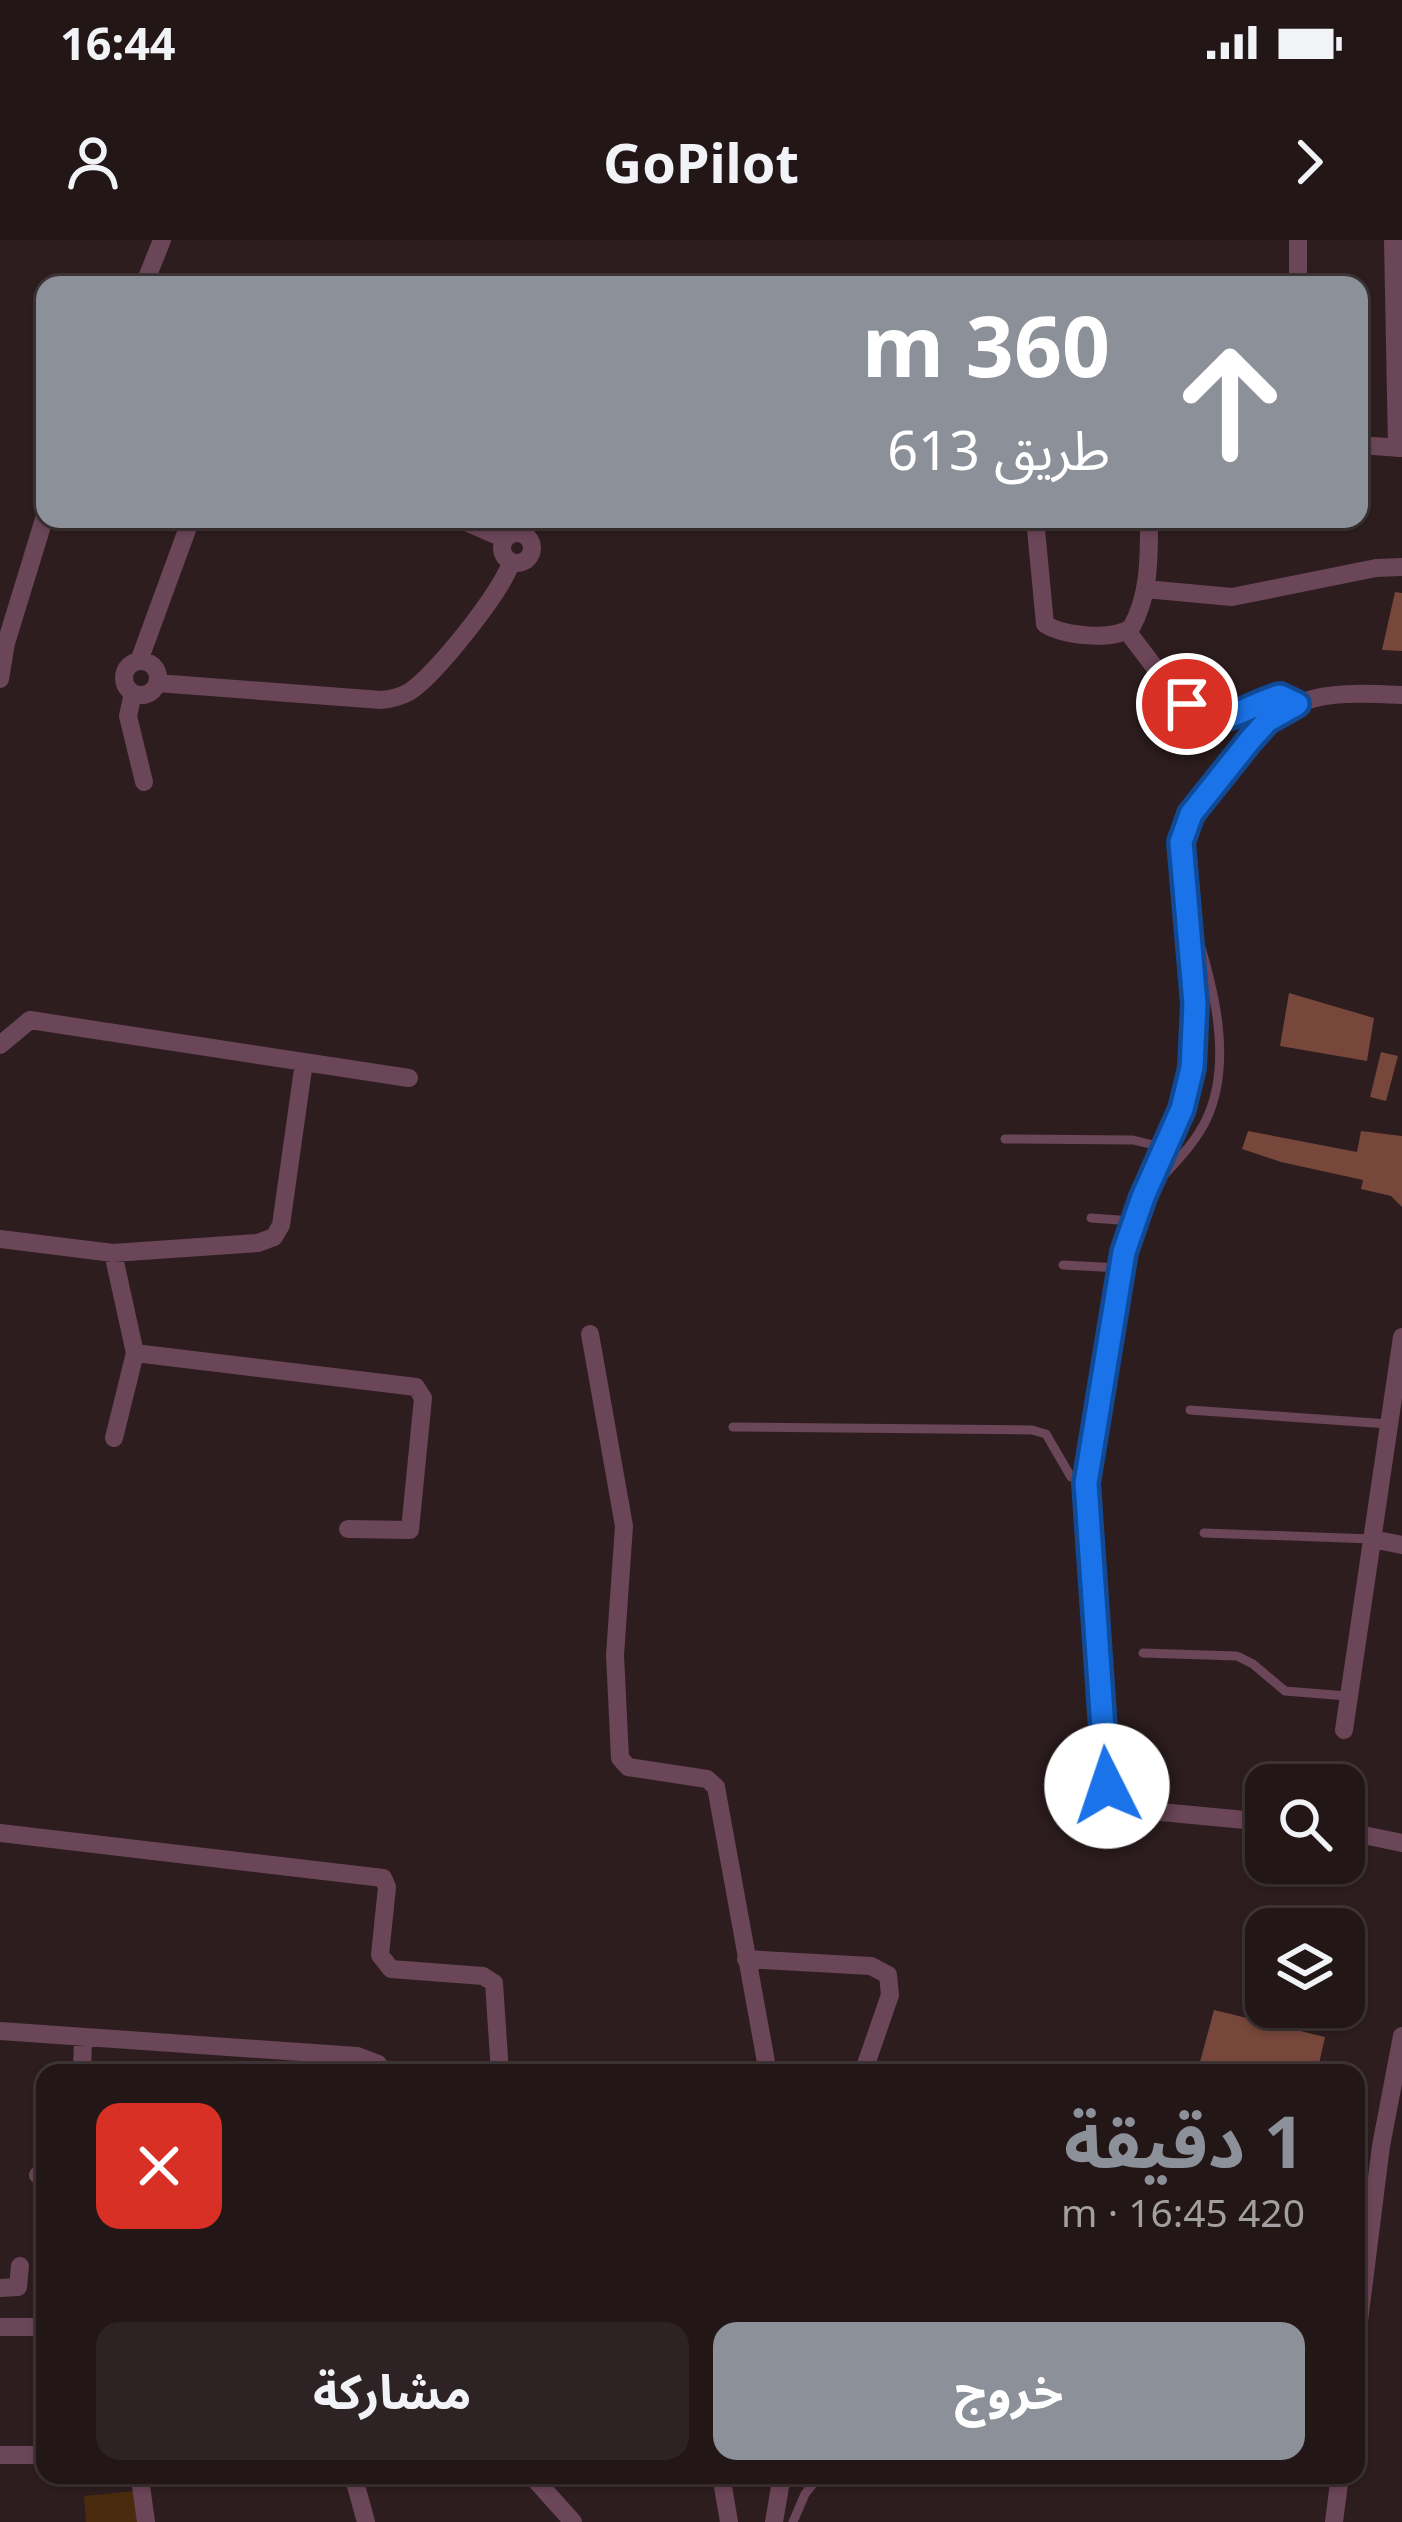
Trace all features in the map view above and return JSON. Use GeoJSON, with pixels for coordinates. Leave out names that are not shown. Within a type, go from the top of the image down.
{"type":"FeatureCollection","features":[{"type":"Feature","properties":{"kind":"street"},"geometry":{"type":"LineString","coordinates":[[148,276],[162,240]]}},
{"type":"Feature","properties":{"kind":"street"},"geometry":{"type":"LineString","coordinates":[[1298,240],[1298,276]]}},
{"type":"Feature","properties":{"kind":"street"},"geometry":{"type":"LineString","coordinates":[[1368,446],[1400,448],[1393,240]]}},
{"type":"Feature","properties":{"kind":"street"},"geometry":{"type":"LineString","coordinates":[[0,679],[3,642],[41,528]]}},
{"type":"Feature","properties":{"kind":"street"},"geometry":{"type":"LineString","coordinates":[[133,693],[125,684],[125,671],[139,661],[187,528]]}},
{"type":"Feature","properties":{"kind":"street"},"geometry":{"type":"LineString","coordinates":[[157,683],[381,700],[403,696],[428,676],[501,588],[512,562],[502,552],[505,539],[480,528]]}},
{"type":"Feature","properties":{"kind":"street"},"geometry":{"type":"LineString","coordinates":[[1036,528],[1045,624],[1059,631],[1113,635],[1127,631],[1136,620],[1145,589],[1148,528]]}},
{"type":"Feature","properties":{"kind":"street"},"geometry":{"type":"LineString","coordinates":[[1145,589],[1246,596],[1320,578],[1402,567]]}},
{"type":"Feature","properties":{"kind":"street"},"geometry":{"type":"LineString","coordinates":[[1127,631],[1175,694],[1210,720],[1280,696],[1297,704]]}},
{"type":"Feature","properties":{"kind":"street"},"geometry":{"type":"LineString","coordinates":[[133,693],[150,692],[157,683],[154,667],[139,661]]}},
{"type":"Feature","properties":{"kind":"street"},"geometry":{"type":"LineString","coordinates":[[1245,1820],[1140,1810],[1113,1801],[1107,1786],[1086,1483],[1121,1268],[1143,1197],[1182,1109],[1194,1047],[1181,842],[1184,826],[1267,721],[1297,704],[1348,692],[1402,695]]}},
{"type":"Feature","properties":{"kind":"street"},"geometry":{"type":"LineString","coordinates":[[133,693],[128,716],[144,782]]}},
{"type":"Feature","properties":{"kind":"street"},"geometry":{"type":"LineString","coordinates":[[0,1045],[30,1020],[409,1078]]}},
{"type":"Feature","properties":{"kind":"street"},"geometry":{"type":"LineString","coordinates":[[0,1239],[112,1253],[274,1238],[281,1225],[304,1062]]}},
{"type":"Feature","properties":{"kind":"street"},"geometry":{"type":"LineString","coordinates":[[112,1253],[135,1353],[114,1438]]}},
{"type":"Feature","properties":{"kind":"street"},"geometry":{"type":"LineString","coordinates":[[590,1334],[624,1526],[615,1655],[620,1758],[628,1767],[707,1779],[716,1787],[766,2064]]}},
{"type":"Feature","properties":{"kind":"street"},"geometry":{"type":"LineString","coordinates":[[1344,1730],[1402,1337]]}},
{"type":"Feature","properties":{"kind":"street"},"geometry":{"type":"LineString","coordinates":[[135,1353],[416,1388],[423,1398],[410,1530],[348,1529]]}},
{"type":"Feature","properties":{"kind":"street"},"geometry":{"type":"LineString","coordinates":[[1372,1539],[1402,1545]]}},
{"type":"Feature","properties":{"kind":"street"},"geometry":{"type":"LineString","coordinates":[[0,1832],[383,1878],[387,1887],[380,1955],[384,1964],[391,1969],[483,1976],[494,1983],[499,2064]]}},
{"type":"Feature","properties":{"kind":"street"},"geometry":{"type":"LineString","coordinates":[[1365,1835],[1402,1843]]}},
{"type":"Feature","properties":{"kind":"street"},"geometry":{"type":"LineString","coordinates":[[746,1959],[871,1966],[888,1975],[890,1995],[866,2064]]}},
{"type":"Feature","properties":{"kind":"street"},"geometry":{"type":"LineString","coordinates":[[0,2031],[357,2056],[378,2064]]}},
{"type":"Feature","properties":{"kind":"street"},"geometry":{"type":"LineString","coordinates":[[1365,2274],[1402,2036]]}},
{"type":"Feature","properties":{"kind":"street"},"geometry":{"type":"LineString","coordinates":[[82,2064],[83,2038]]}},
{"type":"Feature","properties":{"kind":"street"},"geometry":{"type":"LineString","coordinates":[[9,2327],[8,2288],[20,2266]]}},
{"type":"Feature","properties":{"kind":"street"},"geometry":{"type":"LineString","coordinates":[[0,2455],[36,2455]]}},
{"type":"Feature","properties":{"kind":"street"},"geometry":{"type":"LineString","coordinates":[[141,2484],[146,2522]]}},
{"type":"Feature","properties":{"kind":"street"},"geometry":{"type":"LineString","coordinates":[[355,2484],[366,2522]]}},
{"type":"Feature","properties":{"kind":"street"},"geometry":{"type":"LineString","coordinates":[[539,2484],[574,2522]]}},
{"type":"Feature","properties":{"kind":"street"},"geometry":{"type":"LineString","coordinates":[[723,2484],[730,2522]]}},
{"type":"Feature","properties":{"kind":"street"},"geometry":{"type":"LineString","coordinates":[[774,2522],[780,2484]]}},
{"type":"Feature","properties":{"kind":"street"},"geometry":{"type":"LineString","coordinates":[[1334,2522],[1339,2484]]}},
{"type":"Feature","properties":{"kind":"lane"},"geometry":{"type":"LineString","coordinates":[[1143,1197],[1189,1148],[1208,1116],[1218,1066],[1213,984],[1185,898]]}},
{"type":"Feature","properties":{"kind":"lane"},"geometry":{"type":"LineString","coordinates":[[1005,1139],[1142,1141],[1166,1148]]}},
{"type":"Feature","properties":{"kind":"lane"},"geometry":{"type":"LineString","coordinates":[[1091,1218],[1134,1221]]}},
{"type":"Feature","properties":{"kind":"lane"},"geometry":{"type":"LineString","coordinates":[[1063,1265],[1121,1268]]}},
{"type":"Feature","properties":{"kind":"lane"},"geometry":{"type":"LineString","coordinates":[[1190,1410],[1389,1424]]}},
{"type":"Feature","properties":{"kind":"lane"},"geometry":{"type":"LineString","coordinates":[[733,1427],[1032,1430],[1046,1434],[1071,1477],[1086,1483]]}},
{"type":"Feature","properties":{"kind":"lane"},"geometry":{"type":"LineString","coordinates":[[1204,1533],[1372,1539]]}},
{"type":"Feature","properties":{"kind":"lane"},"geometry":{"type":"LineString","coordinates":[[1143,1653],[1237,1656],[1286,1691],[1349,1696]]}},
{"type":"Feature","properties":{"kind":"lane"},"geometry":{"type":"LineString","coordinates":[[793,2522],[813,2484]]}},
{"type":"Feature","properties":{"kind":"shaded area"},"geometry":{"type":"Polygon","coordinates":[[[135,2491],[137,2522],[86,2522],[84,2496],[135,2491]]]}},
{"type":"Feature","properties":{"kind":"building"},"geometry":{"type":"Polygon","coordinates":[[[1395,592],[1402,593],[1402,651],[1382,650],[1395,592]]]}},
{"type":"Feature","properties":{"kind":"building"},"geometry":{"type":"Polygon","coordinates":[[[1289,993],[1374,1018],[1367,1061],[1280,1046],[1289,993]]]}},
{"type":"Feature","properties":{"kind":"building"},"geometry":{"type":"Polygon","coordinates":[[[1381,1052],[1398,1056],[1386,1101],[1370,1097],[1381,1052]]]}},
{"type":"Feature","properties":{"kind":"building"},"geometry":{"type":"Polygon","coordinates":[[[1248,1131],[1357,1152],[1361,1131],[1402,1136],[1402,1207],[1391,1196],[1361,1189],[1363,1180],[1242,1149],[1248,1131]]]}},
{"type":"Feature","properties":{"kind":"building"},"geometry":{"type":"Polygon","coordinates":[[[1214,2010],[1245,2018],[1245,2028],[1288,2028],[1325,2037],[1319,2064],[1199,2064],[1214,2010]]]}},
{"type":"Feature","properties":{"kind":"route"},"geometry":{"type":"LineString","coordinates":[[1107,1786],[1086,1483],[1124,1252],[1182,1109],[1192,1068],[1195,1004],[1181,842],[1191,814],[1250,740],[1267,721],[1297,704],[1280,696],[1210,720],[1187,704]]}}]}
